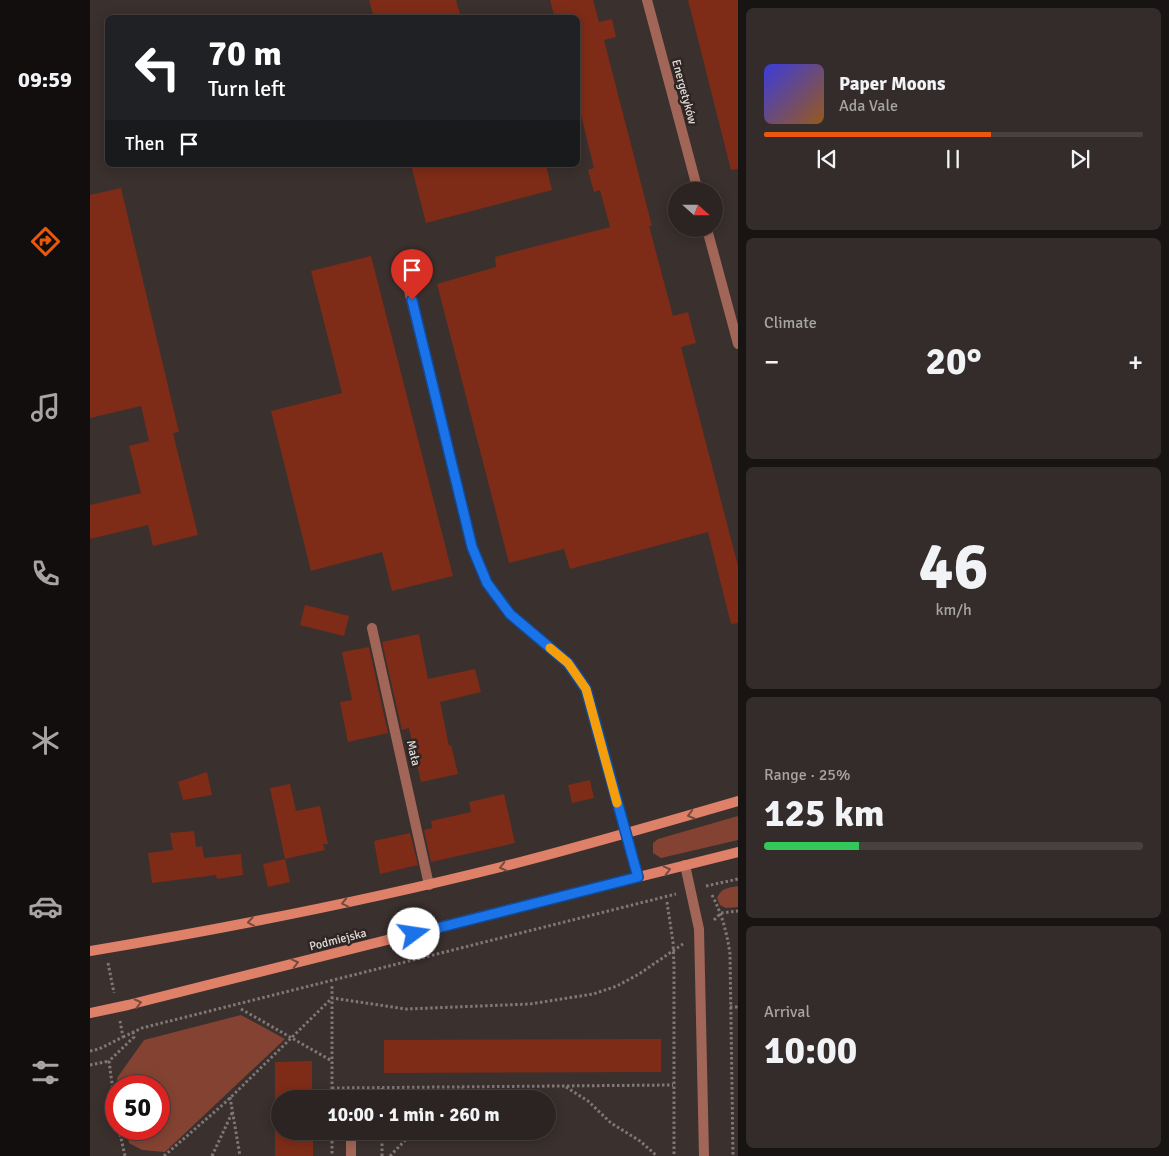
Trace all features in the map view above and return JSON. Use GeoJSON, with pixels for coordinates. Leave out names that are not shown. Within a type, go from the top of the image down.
{"type":"FeatureCollection","features":[{"type":"Feature","properties":{"kind":"main road"},"geometry":{"type":"LineString","coordinates":[[90,951],[316,910],[429,885],[512,864],[738,801]]}},
{"type":"Feature","properties":{"kind":"main road","name":"Podmiejska"},"geometry":{"type":"LineString","coordinates":[[90,1013],[117,1008],[738,852]]}},
{"type":"Feature","properties":{"kind":"street","name":"Energetyków"},"geometry":{"type":"LineString","coordinates":[[647,0],[696,182]]}},
{"type":"Feature","properties":{"kind":"street"},"geometry":{"type":"LineString","coordinates":[[710,238],[738,344]]}},
{"type":"Feature","properties":{"kind":"street"},"geometry":{"type":"LineString","coordinates":[[402,262],[472,547],[487,583],[510,614],[568,663],[586,689],[638,877]]}},
{"type":"Feature","properties":{"kind":"street","name":"Mała"},"geometry":{"type":"LineString","coordinates":[[372,628],[429,885]]}},
{"type":"Feature","properties":{"kind":"street"},"geometry":{"type":"LineString","coordinates":[[685,865],[699,934],[704,1156]]}},
{"type":"Feature","properties":{"kind":"street"},"geometry":{"type":"LineString","coordinates":[[351,1140],[351,1156]]}},
{"type":"Feature","properties":{"kind":"path"},"geometry":{"type":"LineString","coordinates":[[123,1037],[142,1028],[738,878]]}},
{"type":"Feature","properties":{"kind":"path"},"geometry":{"type":"LineString","coordinates":[[712,896],[721,914],[728,938],[730,954],[733,1156]]}},
{"type":"Feature","properties":{"kind":"path"},"geometry":{"type":"LineString","coordinates":[[667,902],[674,951],[674,1156]]}},
{"type":"Feature","properties":{"kind":"path"},"geometry":{"type":"LineString","coordinates":[[332,998],[406,1009],[530,1004],[587,995],[617,986],[699,934],[721,914],[738,911]]}},
{"type":"Feature","properties":{"kind":"path"},"geometry":{"type":"LineString","coordinates":[[332,986],[332,1088],[673,1085]]}},
{"type":"Feature","properties":{"kind":"path"},"geometry":{"type":"LineString","coordinates":[[164,1156],[230,1097],[332,998]]}},
{"type":"Feature","properties":{"kind":"path"},"geometry":{"type":"LineString","coordinates":[[730,1008],[738,1007]]}},
{"type":"Feature","properties":{"kind":"path"},"geometry":{"type":"LineString","coordinates":[[240,1008],[332,1061]]}},
{"type":"Feature","properties":{"kind":"path"},"geometry":{"type":"LineString","coordinates":[[90,1065],[109,1061],[134,1037],[133,1032]]}},
{"type":"Feature","properties":{"kind":"path"},"geometry":{"type":"LineString","coordinates":[[109,1061],[111,1075]]}},
{"type":"Feature","properties":{"kind":"path"},"geometry":{"type":"LineString","coordinates":[[732,1070],[738,1070]]}},
{"type":"Feature","properties":{"kind":"path"},"geometry":{"type":"LineString","coordinates":[[459,1090],[462,1087]]}},
{"type":"Feature","properties":{"kind":"path"},"geometry":{"type":"LineString","coordinates":[[566,1087],[588,1101],[611,1123],[640,1141],[657,1156]]}},
{"type":"Feature","properties":{"kind":"path"},"geometry":{"type":"LineString","coordinates":[[230,1097],[240,1156]]}},
{"type":"Feature","properties":{"kind":"path"},"geometry":{"type":"LineString","coordinates":[[212,1156],[233,1112]]}},
{"type":"Feature","properties":{"kind":"path"},"geometry":{"type":"LineString","coordinates":[[121,1140],[125,1156]]}},
{"type":"Feature","properties":{"kind":"path"},"geometry":{"type":"LineString","coordinates":[[332,1140],[332,1156]]}},
{"type":"Feature","properties":{"kind":"path"},"geometry":{"type":"LineString","coordinates":[[382,1140],[382,1156]]}},
{"type":"Feature","properties":{"kind":"path"},"geometry":{"type":"LineString","coordinates":[[390,1156],[405,1140]]}},
{"type":"Feature","properties":{"kind":"shaded area"},"geometry":{"type":"Polygon","coordinates":[[[738,816],[738,840],[661,858],[653,853],[653,843],[658,839],[738,816]]]}},
{"type":"Feature","properties":{"kind":"shaded area"},"geometry":{"type":"Polygon","coordinates":[[[738,886],[738,907],[726,908],[720,905],[717,898],[721,892],[738,886]]]}},
{"type":"Feature","properties":{"kind":"shaded area"},"geometry":{"type":"Polygon","coordinates":[[[241,1015],[285,1039],[165,1152],[142,1150],[129,1143],[128,1140],[170,1140],[170,1075],[119,1075],[144,1040],[241,1015]]]}},
{"type":"Feature","properties":{"kind":"building"},"geometry":{"type":"Polygon","coordinates":[[[369,0],[456,0],[460,15],[373,15],[369,0]]]}},
{"type":"Feature","properties":{"kind":"building"},"geometry":{"type":"Polygon","coordinates":[[[550,0],[593,0],[599,22],[612,19],[616,37],[604,40],[652,226],[649,226],[673,316],[688,312],[696,343],[681,347],[738,566],[738,623],[731,624],[708,532],[570,569],[564,549],[509,563],[437,284],[496,267],[495,257],[610,227],[600,190],[594,192],[588,170],[594,168],[580,111],[580,15],[554,15],[550,0]]]}},
{"type":"Feature","properties":{"kind":"building"},"geometry":{"type":"Polygon","coordinates":[[[688,0],[738,0],[738,169],[731,170],[688,0]]]}},
{"type":"Feature","properties":{"kind":"building"},"geometry":{"type":"Polygon","coordinates":[[[412,167],[546,167],[552,190],[426,223],[412,167]]]}},
{"type":"Feature","properties":{"kind":"building"},"geometry":{"type":"Polygon","coordinates":[[[121,188],[179,432],[173,433],[198,535],[153,546],[148,525],[90,539],[90,505],[141,493],[129,446],[149,441],[141,406],[90,418],[90,195],[121,188]]]}},
{"type":"Feature","properties":{"kind":"building"},"geometry":{"type":"Polygon","coordinates":[[[371,256],[453,576],[392,591],[382,552],[311,571],[271,411],[342,393],[311,271],[371,256]]]}},
{"type":"Feature","properties":{"kind":"building"},"geometry":{"type":"Polygon","coordinates":[[[305,605],[349,616],[344,636],[300,625],[305,605]]]}},
{"type":"Feature","properties":{"kind":"building"},"geometry":{"type":"Polygon","coordinates":[[[419,634],[428,679],[475,669],[481,692],[440,702],[449,746],[451,745],[458,774],[421,782],[409,728],[402,730],[382,642],[419,634]]]}},
{"type":"Feature","properties":{"kind":"building"},"geometry":{"type":"Polygon","coordinates":[[[369,647],[388,733],[348,742],[340,702],[352,700],[342,652],[369,647]]]}},
{"type":"Feature","properties":{"kind":"building"},"geometry":{"type":"Polygon","coordinates":[[[207,772],[212,795],[183,800],[178,782],[207,772]]]}},
{"type":"Feature","properties":{"kind":"building"},"geometry":{"type":"Polygon","coordinates":[[[590,780],[594,798],[572,803],[568,785],[590,780]]]}},
{"type":"Feature","properties":{"kind":"building"},"geometry":{"type":"Polygon","coordinates":[[[290,784],[296,811],[320,806],[328,844],[323,844],[325,850],[285,859],[270,788],[290,784]]]}},
{"type":"Feature","properties":{"kind":"building"},"geometry":{"type":"Polygon","coordinates":[[[504,794],[515,843],[431,862],[424,830],[432,828],[431,821],[471,812],[469,802],[504,794]]]}},
{"type":"Feature","properties":{"kind":"building"},"geometry":{"type":"Polygon","coordinates":[[[194,831],[196,847],[202,846],[204,858],[241,854],[243,875],[217,879],[216,875],[152,883],[148,853],[173,850],[170,833],[194,831]]]}},
{"type":"Feature","properties":{"kind":"building"},"geometry":{"type":"Polygon","coordinates":[[[410,833],[418,865],[380,874],[374,841],[410,833]]]}},
{"type":"Feature","properties":{"kind":"building"},"geometry":{"type":"Polygon","coordinates":[[[285,859],[290,882],[268,887],[263,864],[285,859]]]}},
{"type":"Feature","properties":{"kind":"building"},"geometry":{"type":"Polygon","coordinates":[[[661,1039],[661,1072],[384,1073],[384,1040],[661,1039]]]}},
{"type":"Feature","properties":{"kind":"building"},"geometry":{"type":"Polygon","coordinates":[[[312,1061],[312,1090],[275,1090],[275,1062],[312,1061]]]}},
{"type":"Feature","properties":{"kind":"building"},"geometry":{"type":"Polygon","coordinates":[[[275,1140],[313,1140],[313,1156],[275,1156],[275,1140]]]}},
{"type":"Feature","properties":{"kind":"slow traffic"},"geometry":{"type":"LineString","coordinates":[[550,648],[568,663],[586,689],[617,803]]}},
{"type":"Feature","properties":{"kind":"route"},"geometry":{"type":"LineString","coordinates":[[412,300],[472,547],[487,583],[510,614],[568,663],[586,689],[638,877],[414,934]]}}]}
